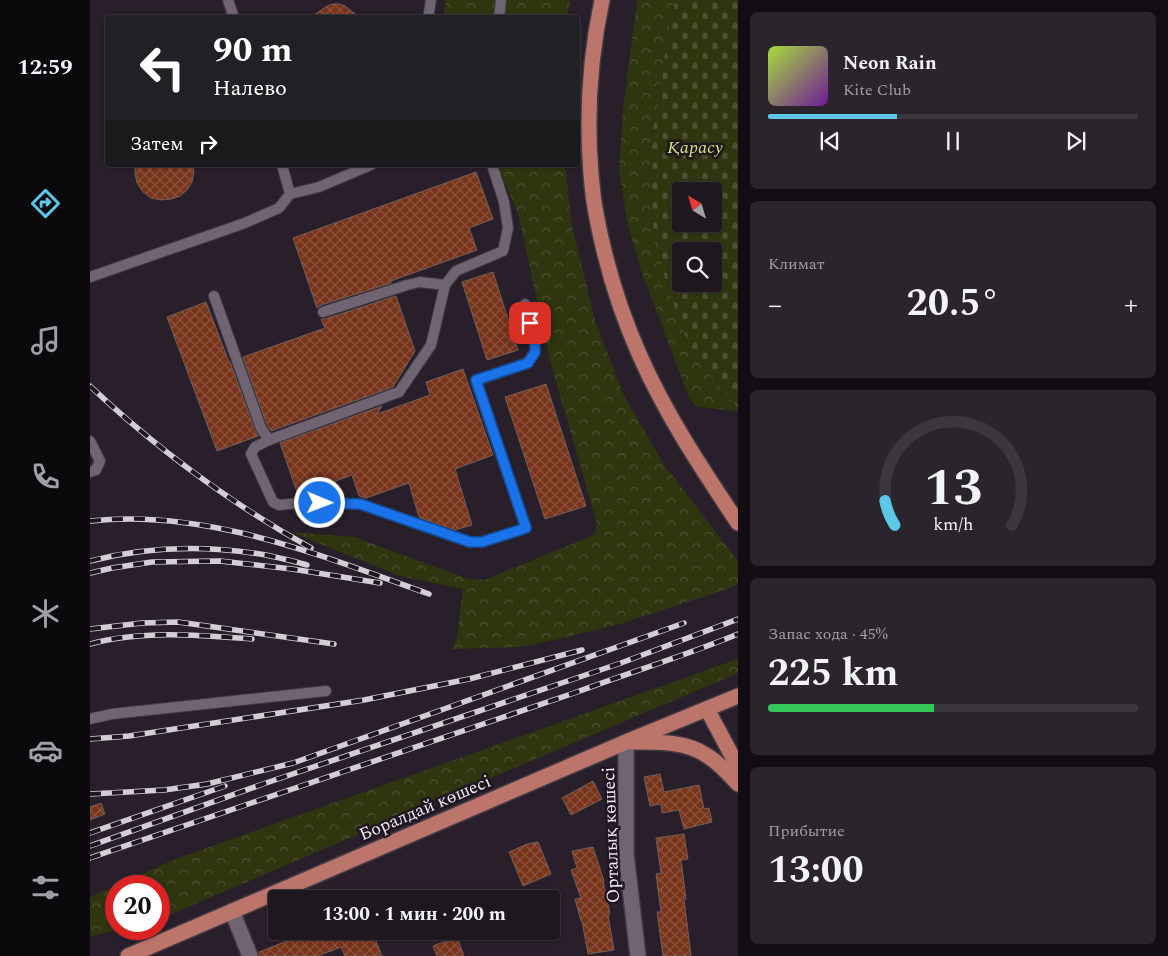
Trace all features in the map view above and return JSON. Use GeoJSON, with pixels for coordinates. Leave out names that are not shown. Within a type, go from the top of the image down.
{"type":"FeatureCollection","features":[{"type":"Feature","properties":{"kind":"main road"},"geometry":{"type":"LineString","coordinates":[[602,0],[597,22],[590,90],[589,143],[594,206],[607,264],[633,340],[660,397],[685,442],[738,523]]}},
{"type":"Feature","properties":{"kind":"main road","name":"Боралдай көшесі"},"geometry":{"type":"LineString","coordinates":[[128,956],[626,742],[738,696]]}},
{"type":"Feature","properties":{"kind":"main road"},"geometry":{"type":"LineString","coordinates":[[706,709],[738,767]]}},
{"type":"Feature","properties":{"kind":"main road"},"geometry":{"type":"LineString","coordinates":[[626,742],[661,743],[690,748],[704,753],[738,784]]}},
{"type":"Feature","properties":{"kind":"street","name":"Орталық көшесі"},"geometry":{"type":"LineString","coordinates":[[626,742],[626,854],[638,956]]}},
{"type":"Feature","properties":{"kind":"street"},"geometry":{"type":"LineString","coordinates":[[232,911],[250,956]]}},
{"type":"Feature","properties":{"kind":"lane"},"geometry":{"type":"LineString","coordinates":[[228,0],[233,15]]}},
{"type":"Feature","properties":{"kind":"lane"},"geometry":{"type":"LineString","coordinates":[[428,15],[431,0]]}},
{"type":"Feature","properties":{"kind":"lane"},"geometry":{"type":"LineString","coordinates":[[499,15],[501,0]]}},
{"type":"Feature","properties":{"kind":"lane"},"geometry":{"type":"LineString","coordinates":[[283,167],[290,194]]}},
{"type":"Feature","properties":{"kind":"lane"},"geometry":{"type":"LineString","coordinates":[[90,277],[245,223],[279,208],[290,194],[319,187],[366,167]]}},
{"type":"Feature","properties":{"kind":"lane"},"geometry":{"type":"LineString","coordinates":[[493,167],[504,202],[508,228],[503,251],[456,271],[445,285],[431,345],[399,392],[269,440],[255,447],[251,454],[273,502],[279,505],[300,503],[360,504],[470,542],[482,542],[526,528],[476,380],[528,363],[535,352],[535,342],[525,304]]}},
{"type":"Feature","properties":{"kind":"lane"},"geometry":{"type":"LineString","coordinates":[[323,312],[420,282],[445,285]]}},
{"type":"Feature","properties":{"kind":"lane"},"geometry":{"type":"LineString","coordinates":[[214,296],[261,428],[269,440]]}},
{"type":"Feature","properties":{"kind":"lane"},"geometry":{"type":"LineString","coordinates":[[90,441],[100,461],[96,470],[90,472]]}},
{"type":"Feature","properties":{"kind":"lane"},"geometry":{"type":"LineString","coordinates":[[90,719],[112,714],[326,691]]}},
{"type":"Feature","properties":{"kind":"green space"},"geometry":{"type":"Polygon","coordinates":[[[446,0],[570,0],[567,15],[444,15],[446,0]]]}},
{"type":"Feature","properties":{"kind":"green space"},"geometry":{"type":"Polygon","coordinates":[[[637,0],[677,0],[670,21],[650,152],[654,236],[672,286],[672,292],[674,292],[699,360],[738,408],[738,411],[697,407],[689,398],[641,270],[628,226],[619,170],[623,110],[637,0]]]}},
{"type":"Feature","properties":{"kind":"green space","name":"Қарасу"},"geometry":{"type":"Polygon","coordinates":[[[677,0],[738,0],[738,408],[699,360],[682,329],[654,236],[650,152],[670,21],[677,0]]]}},
{"type":"Feature","properties":{"kind":"green space"},"geometry":{"type":"Polygon","coordinates":[[[498,167],[565,167],[572,226],[595,320],[623,394],[665,466],[738,561],[738,584],[620,624],[567,637],[521,647],[453,649],[457,637],[463,589],[400,576],[291,532],[354,537],[468,579],[484,580],[594,535],[597,523],[550,361],[518,213],[498,167]]]}},
{"type":"Feature","properties":{"kind":"green space"},"geometry":{"type":"Polygon","coordinates":[[[738,659],[738,673],[170,915],[170,875],[140,875],[176,859],[738,659]]]}},
{"type":"Feature","properties":{"kind":"green space"},"geometry":{"type":"Polygon","coordinates":[[[105,890],[105,933],[90,937],[90,897],[105,890]]]}},
{"type":"Feature","properties":{"kind":"building"},"geometry":{"type":"Polygon","coordinates":[[[339,4],[345,6],[356,15],[314,15],[327,6],[339,4]]]}},
{"type":"Feature","properties":{"kind":"building"},"geometry":{"type":"Polygon","coordinates":[[[135,167],[193,167],[194,172],[192,182],[180,196],[161,200],[151,198],[143,192],[137,183],[135,167]]]}},
{"type":"Feature","properties":{"kind":"building"},"geometry":{"type":"Polygon","coordinates":[[[476,172],[493,219],[469,228],[477,250],[391,281],[391,283],[321,305],[317,308],[293,238],[476,172]]]}},
{"type":"Feature","properties":{"kind":"building"},"geometry":{"type":"Polygon","coordinates":[[[493,272],[518,350],[487,360],[462,282],[493,272]]]}},
{"type":"Feature","properties":{"kind":"building"},"geometry":{"type":"Polygon","coordinates":[[[396,296],[415,351],[393,387],[271,431],[267,425],[243,357],[325,328],[321,319],[396,296]]]}},
{"type":"Feature","properties":{"kind":"building"},"geometry":{"type":"Polygon","coordinates":[[[206,302],[258,436],[217,451],[167,317],[206,302]]]}},
{"type":"Feature","properties":{"kind":"building"},"geometry":{"type":"Polygon","coordinates":[[[463,369],[493,455],[455,469],[472,525],[455,530],[420,518],[409,483],[366,498],[359,496],[352,475],[298,495],[280,443],[382,406],[377,414],[430,395],[426,382],[463,369]]]}},
{"type":"Feature","properties":{"kind":"building"},"geometry":{"type":"Polygon","coordinates":[[[546,384],[586,506],[545,519],[505,397],[546,384]]]}},
{"type":"Feature","properties":{"kind":"building"},"geometry":{"type":"Polygon","coordinates":[[[660,774],[664,792],[699,785],[704,809],[709,808],[712,822],[684,829],[679,810],[662,813],[661,804],[650,806],[644,777],[660,774]]]}},
{"type":"Feature","properties":{"kind":"building"},"geometry":{"type":"Polygon","coordinates":[[[593,781],[602,799],[571,815],[562,798],[593,781]]]}},
{"type":"Feature","properties":{"kind":"building"},"geometry":{"type":"Polygon","coordinates":[[[101,803],[105,814],[90,820],[90,807],[101,803]]]}},
{"type":"Feature","properties":{"kind":"building"},"geometry":{"type":"Polygon","coordinates":[[[684,834],[688,859],[681,860],[691,956],[663,956],[657,912],[661,912],[656,874],[661,873],[656,838],[684,834]]]}},
{"type":"Feature","properties":{"kind":"building"},"geometry":{"type":"Polygon","coordinates":[[[538,842],[551,874],[523,886],[509,852],[527,844],[538,842]]]}},
{"type":"Feature","properties":{"kind":"building"},"geometry":{"type":"Polygon","coordinates":[[[593,847],[604,881],[614,950],[588,954],[582,921],[575,899],[581,898],[571,870],[577,868],[572,851],[593,847]]]}},
{"type":"Feature","properties":{"kind":"building"},"geometry":{"type":"Polygon","coordinates":[[[289,940],[376,940],[382,956],[345,956],[341,947],[318,956],[259,956],[259,952],[289,940]]]}},
{"type":"Feature","properties":{"kind":"building"},"geometry":{"type":"Polygon","coordinates":[[[449,940],[458,940],[464,956],[437,956],[433,946],[449,940]]]}},
{"type":"Feature","properties":{"kind":"railway"},"geometry":{"type":"LineString","coordinates":[[90,386],[141,431],[196,474],[252,513],[311,548]]}},
{"type":"Feature","properties":{"kind":"railway"},"geometry":{"type":"LineString","coordinates":[[90,521],[134,519],[220,528],[263,538],[305,551],[429,594]]}},
{"type":"Feature","properties":{"kind":"railway"},"geometry":{"type":"LineString","coordinates":[[90,561],[134,552],[200,549],[266,555],[307,565]]}},
{"type":"Feature","properties":{"kind":"railway"},"geometry":{"type":"LineString","coordinates":[[90,573],[152,562],[220,561],[292,569],[380,583]]}},
{"type":"Feature","properties":{"kind":"railway"},"geometry":{"type":"LineString","coordinates":[[90,846],[263,784],[621,663],[738,619]]}},
{"type":"Feature","properties":{"kind":"railway"},"geometry":{"type":"LineString","coordinates":[[90,629],[142,623],[178,622],[334,644]]}},
{"type":"Feature","properties":{"kind":"railway"},"geometry":{"type":"LineString","coordinates":[[90,794],[164,790],[207,784],[293,763],[684,623]]}},
{"type":"Feature","properties":{"kind":"railway"},"geometry":{"type":"LineString","coordinates":[[90,858],[574,693],[738,634]]}},
{"type":"Feature","properties":{"kind":"railway"},"geometry":{"type":"LineString","coordinates":[[90,644],[150,635],[191,635],[252,639]]}},
{"type":"Feature","properties":{"kind":"railway"},"geometry":{"type":"LineString","coordinates":[[90,739],[129,736],[364,700],[469,679],[582,650]]}},
{"type":"Feature","properties":{"kind":"railway"},"geometry":{"type":"LineString","coordinates":[[90,833],[225,786]]}},
{"type":"Feature","properties":{"kind":"route"},"geometry":{"type":"LineString","coordinates":[[320,503],[360,504],[470,542],[482,542],[526,528],[476,380],[528,363],[535,352],[535,342],[530,323]]}}]}
